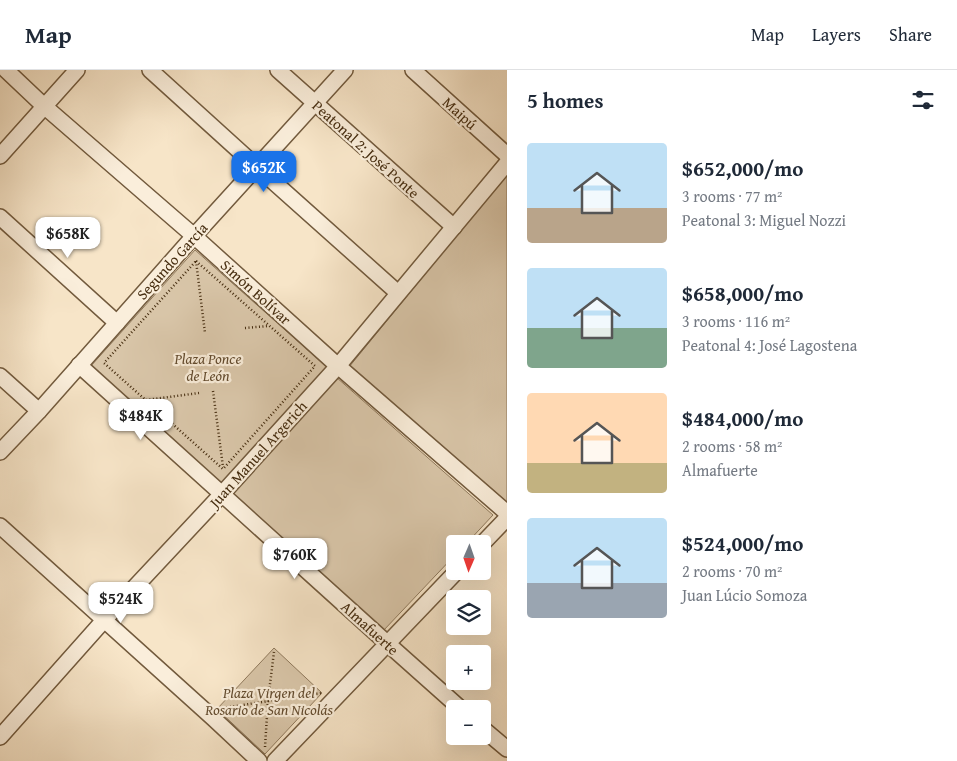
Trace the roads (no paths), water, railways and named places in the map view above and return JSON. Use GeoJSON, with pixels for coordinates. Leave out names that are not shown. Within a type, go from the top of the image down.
{"type":"FeatureCollection","features":[{"type":"Feature","properties":{"kind":"street","name":"Simón Bolívar"},"geometry":{"type":"LineString","coordinates":[[6,70],[44,106],[194,236],[338,366],[507,513]]}},
{"type":"Feature","properties":{"kind":"street"},"geometry":{"type":"LineString","coordinates":[[0,156],[78,70]]}},
{"type":"Feature","properties":{"kind":"street"},"geometry":{"type":"LineString","coordinates":[[150,70],[398,293]]}},
{"type":"Feature","properties":{"kind":"street","name":"Peatonal 2: José Ponte"},"geometry":{"type":"LineString","coordinates":[[278,70],[454,227]]}},
{"type":"Feature","properties":{"kind":"street","name":"Segundo García"},"geometry":{"type":"LineString","coordinates":[[0,452],[345,70]]}},
{"type":"Feature","properties":{"kind":"street","name":"Maipú"},"geometry":{"type":"LineString","coordinates":[[413,70],[507,155]]}},
{"type":"Feature","properties":{"kind":"street","name":"Juan Manuel Argerich"},"geometry":{"type":"LineString","coordinates":[[0,737],[338,366],[507,162]]}},
{"type":"Feature","properties":{"kind":"street"},"geometry":{"type":"LineString","coordinates":[[0,217],[117,323]]}},
{"type":"Feature","properties":{"kind":"street","name":"Almafuerte"},"geometry":{"type":"LineString","coordinates":[[79,365],[451,700]]}},
{"type":"Feature","properties":{"kind":"street"},"geometry":{"type":"LineString","coordinates":[[0,376],[38,411]]}},
{"type":"Feature","properties":{"kind":"street"},"geometry":{"type":"LineString","coordinates":[[491,535],[507,518]]}},
{"type":"Feature","properties":{"kind":"street"},"geometry":{"type":"LineString","coordinates":[[0,526],[210,715],[266,759],[332,702],[448,580]]}},
{"type":"Feature","properties":{"kind":"street"},"geometry":{"type":"LineString","coordinates":[[491,736],[507,749]]}},
{"type":"Feature","properties":{"kind":"park label","name":"Plaza Ponce de León"},"geometry":{"type":"Point","coordinates":[208,366]}},
{"type":"Feature","properties":{"kind":"park label","name":"Plaza Virgen del Rosario de San Nicolás"},"geometry":{"type":"Point","coordinates":[269,700]}}]}
